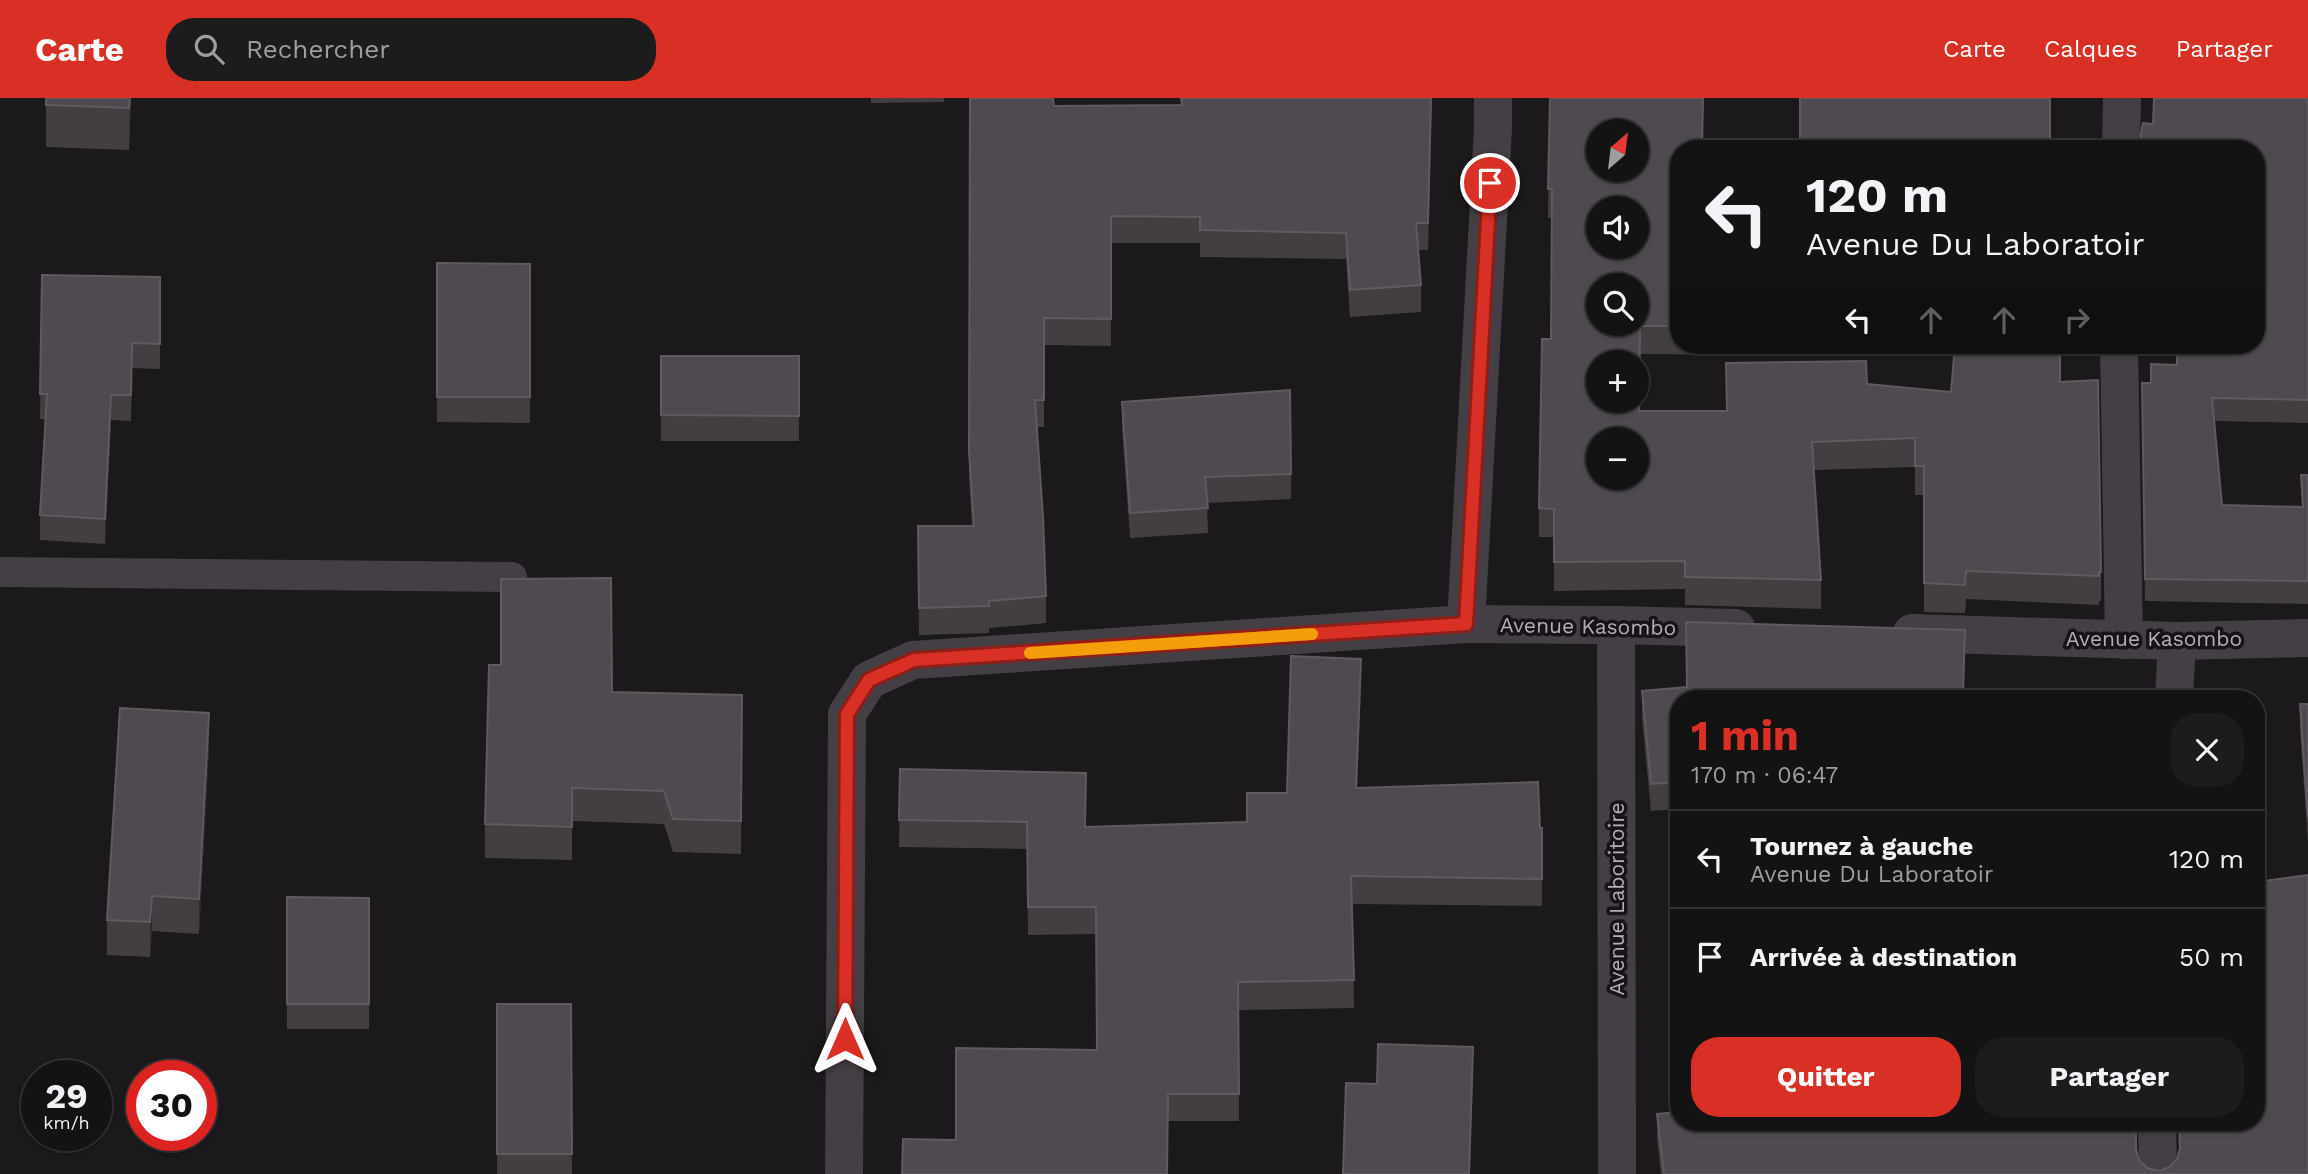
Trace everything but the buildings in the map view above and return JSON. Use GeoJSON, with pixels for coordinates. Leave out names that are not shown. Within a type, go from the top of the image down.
{"type":"FeatureCollection","features":[{"type":"Feature","properties":{"kind":"street"},"geometry":{"type":"LineString","coordinates":[[1466,624],[1493,98]]}},
{"type":"Feature","properties":{"kind":"street"},"geometry":{"type":"LineString","coordinates":[[2121,140],[2122,98]]}},
{"type":"Feature","properties":{"kind":"street"},"geometry":{"type":"LineString","coordinates":[[2119,354],[2124,640]]}},
{"type":"Feature","properties":{"kind":"street","name":"Avenue Kasombo"},"geometry":{"type":"LineString","coordinates":[[844,1174],[847,714],[869,680],[914,660],[1466,624],[1776,629]]}},
{"type":"Feature","properties":{"kind":"street","name":"Avenue Laboritoire"},"geometry":{"type":"LineString","coordinates":[[1616,625],[1617,1174]]}},
{"type":"Feature","properties":{"kind":"street","name":"Avenue Kasombo"},"geometry":{"type":"LineString","coordinates":[[1883,632],[2177,641],[2308,638]]}},
{"type":"Feature","properties":{"kind":"street"},"geometry":{"type":"LineString","coordinates":[[2174,690],[2177,641]]}},
{"type":"Feature","properties":{"kind":"street"},"geometry":{"type":"LineString","coordinates":[[2157,1131],[2158,1174]]}},
{"type":"Feature","properties":{"kind":"lane"},"geometry":{"type":"LineString","coordinates":[[0,572],[512,578]]}},
{"type":"Feature","properties":{"kind":"slow traffic"},"geometry":{"type":"LineString","coordinates":[[1030,653],[1312,634]]}},
{"type":"Feature","properties":{"kind":"route"},"geometry":{"type":"LineString","coordinates":[[845,1039],[847,714],[869,680],[914,660],[1466,624],[1490,183]]}}]}
